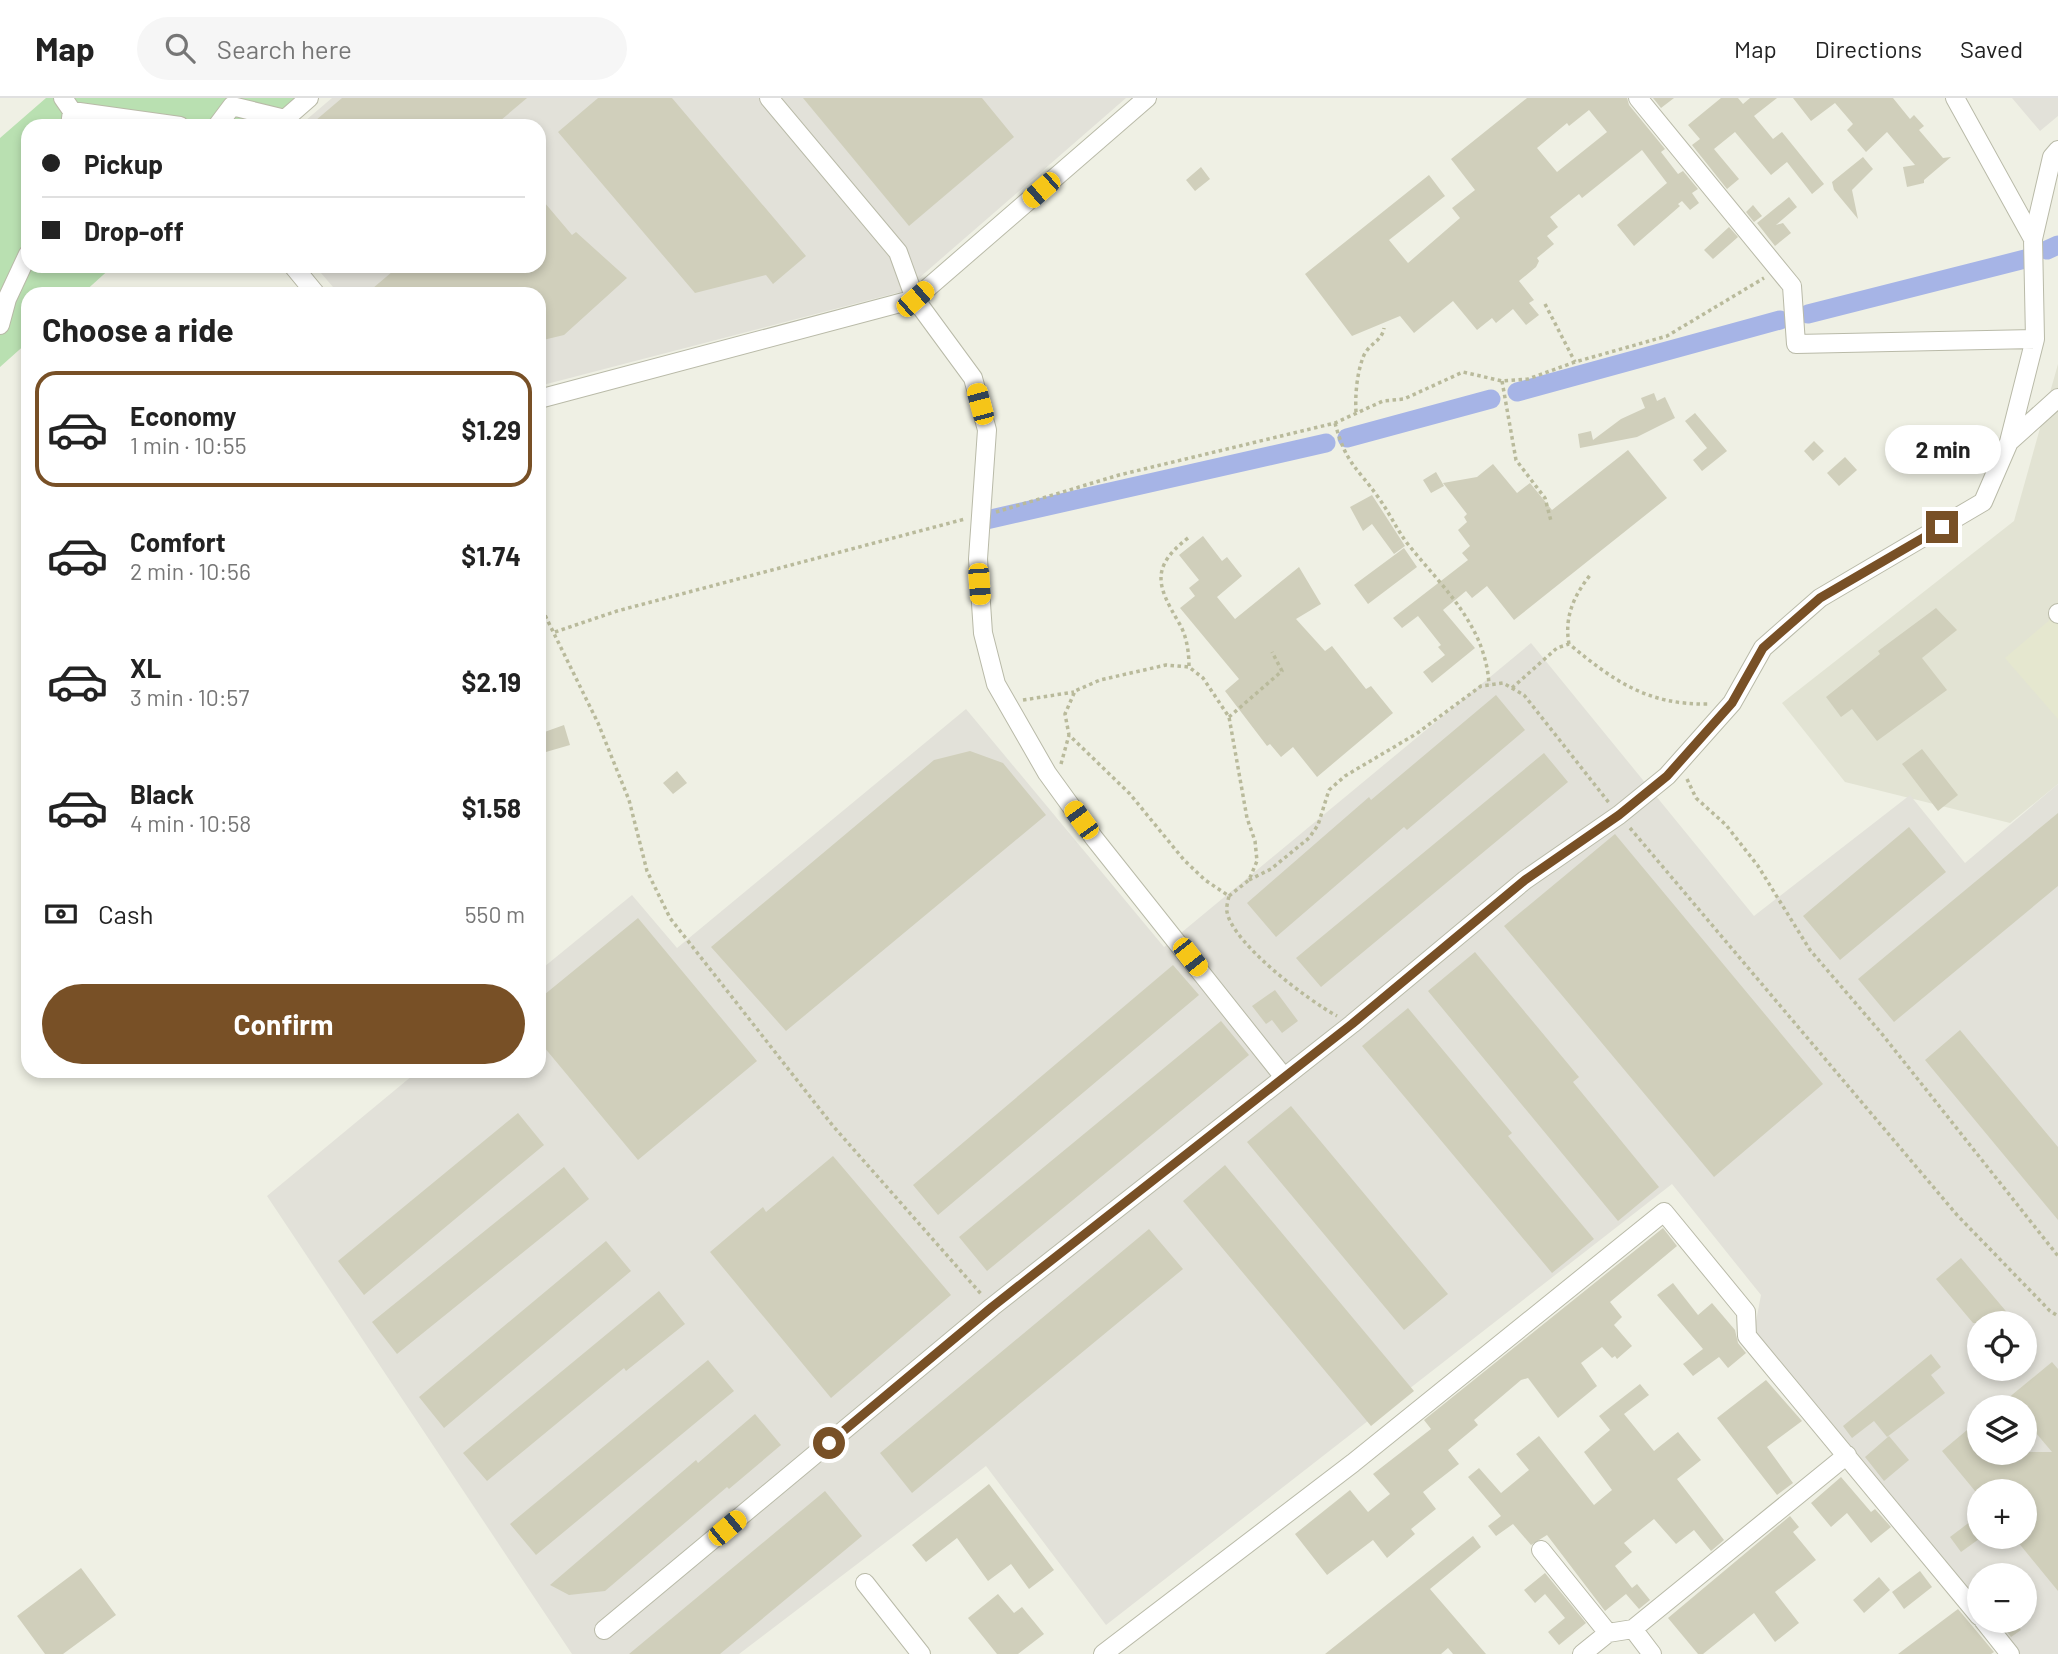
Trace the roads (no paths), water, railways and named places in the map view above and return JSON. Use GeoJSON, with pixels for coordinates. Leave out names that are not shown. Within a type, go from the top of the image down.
{"type":"FeatureCollection","features":[{"type":"Feature","properties":{"kind":"street"},"geometry":{"type":"LineString","coordinates":[[284,119],[309,98]]}},
{"type":"Feature","properties":{"kind":"street"},"geometry":{"type":"LineString","coordinates":[[769,98],[898,253],[915,299],[973,378],[987,430],[978,559],[983,633],[996,684],[1054,782],[1094,838],[1283,1076]]}},
{"type":"Feature","properties":{"kind":"street"},"geometry":{"type":"LineString","coordinates":[[546,397],[915,299],[1147,98]]}},
{"type":"Feature","properties":{"kind":"street"},"geometry":{"type":"LineString","coordinates":[[1638,98],[1792,286],[1796,344],[2035,339]]}},
{"type":"Feature","properties":{"kind":"street"},"geometry":{"type":"LineString","coordinates":[[1955,98],[2033,239]]}},
{"type":"Feature","properties":{"kind":"street"},"geometry":{"type":"LineString","coordinates":[[222,119],[232,106],[272,119]]}},
{"type":"Feature","properties":{"kind":"street"},"geometry":{"type":"LineString","coordinates":[[68,112],[124,119]]}},
{"type":"Feature","properties":{"kind":"street"},"geometry":{"type":"LineString","coordinates":[[604,1630],[992,1307],[1352,1024],[1525,880],[1619,815],[1681,765],[1732,703],[1763,648],[1820,598],[1983,502],[2009,442],[2035,339],[2033,239],[2052,157],[2058,150]]}},
{"type":"Feature","properties":{"kind":"street"},"geometry":{"type":"LineString","coordinates":[[0,325],[21,270]]}},
{"type":"Feature","properties":{"kind":"street"},"geometry":{"type":"LineString","coordinates":[[299,273],[310,287]]}},
{"type":"Feature","properties":{"kind":"street"},"geometry":{"type":"LineString","coordinates":[[2009,442],[2058,398]]}},
{"type":"Feature","properties":{"kind":"street"},"geometry":{"type":"LineString","coordinates":[[1103,1654],[1353,1463],[1664,1212],[1746,1312],[1747,1336],[1967,1601]]}},
{"type":"Feature","properties":{"kind":"street"},"geometry":{"type":"LineString","coordinates":[[1582,1654],[1608,1633],[1633,1629],[1847,1455]]}},
{"type":"Feature","properties":{"kind":"street"},"geometry":{"type":"LineString","coordinates":[[1541,1550],[1608,1633]]}},
{"type":"Feature","properties":{"kind":"street"},"geometry":{"type":"LineString","coordinates":[[865,1583],[920,1654]]}},
{"type":"Feature","properties":{"kind":"street"},"geometry":{"type":"LineString","coordinates":[[1633,1629],[1652,1654]]}},
{"type":"Feature","properties":{"kind":"street"},"geometry":{"type":"LineString","coordinates":[[1993,1633],[2010,1654]]}},
{"type":"Feature","properties":{"kind":"waterway"},"geometry":{"type":"LineString","coordinates":[[2047,250],[2058,245]]}},
{"type":"Feature","properties":{"kind":"waterway"},"geometry":{"type":"LineString","coordinates":[[1808,314],[2025,259]]}},
{"type":"Feature","properties":{"kind":"waterway"},"geometry":{"type":"LineString","coordinates":[[1517,392],[1780,320]]}},
{"type":"Feature","properties":{"kind":"waterway"},"geometry":{"type":"LineString","coordinates":[[1347,438],[1491,399]]}},
{"type":"Feature","properties":{"kind":"waterway"},"geometry":{"type":"LineString","coordinates":[[982,521],[1326,443]]}}]}
